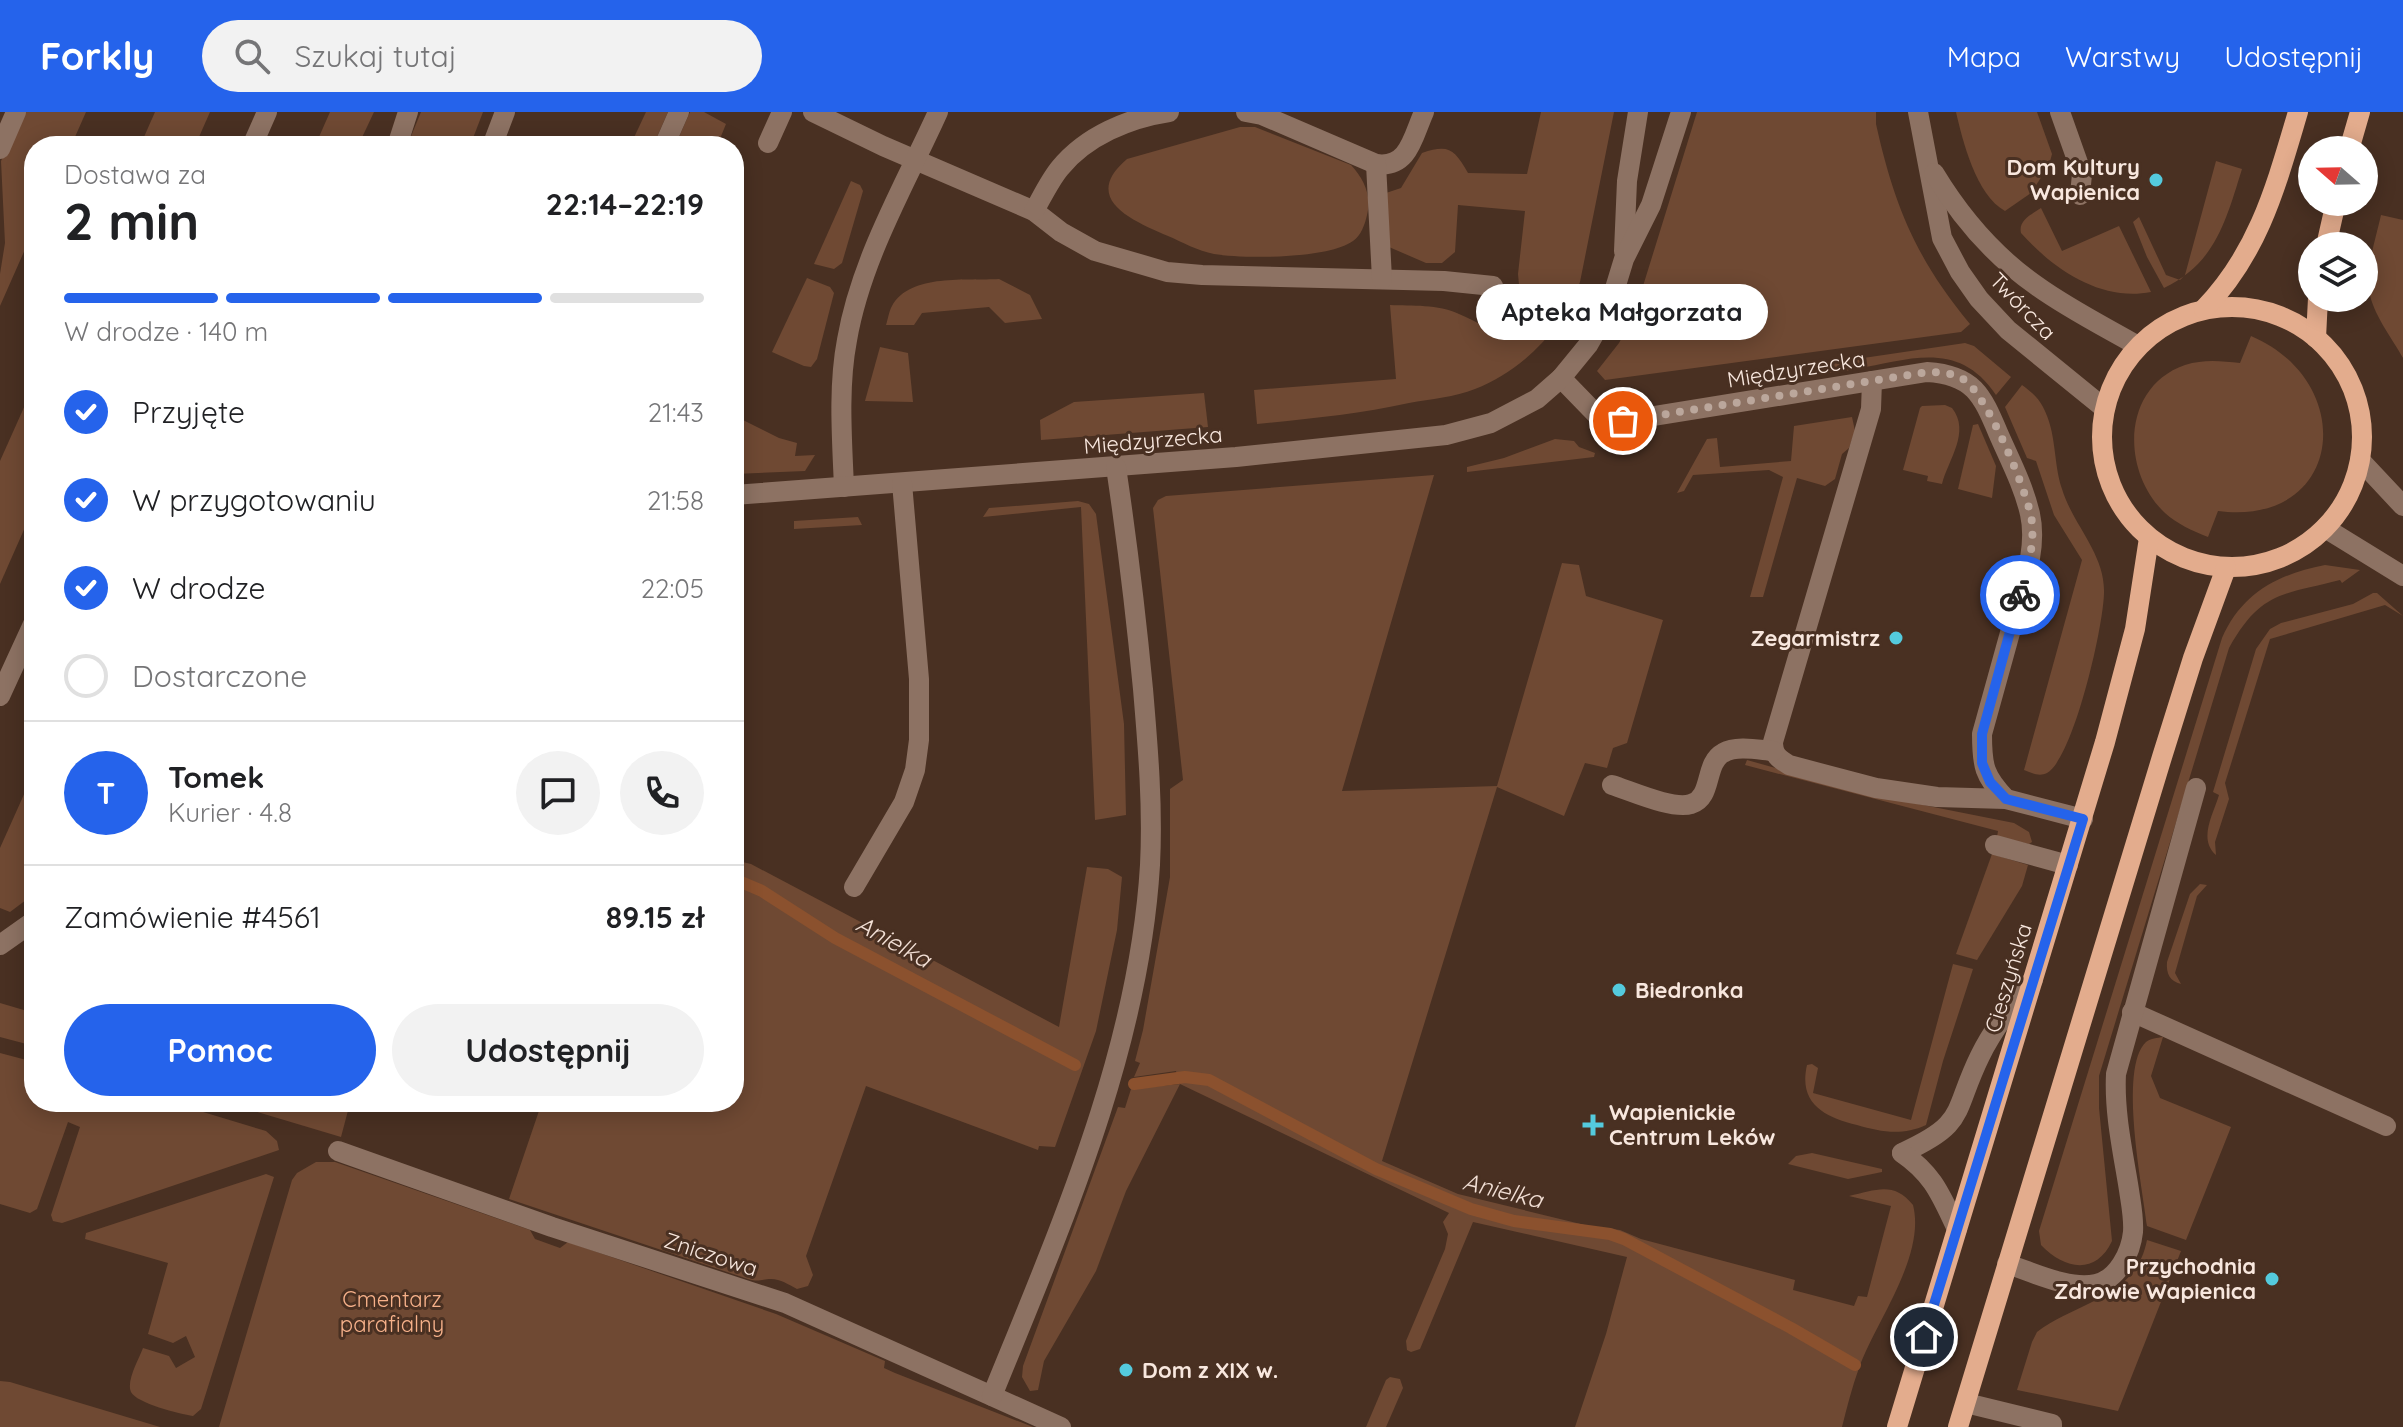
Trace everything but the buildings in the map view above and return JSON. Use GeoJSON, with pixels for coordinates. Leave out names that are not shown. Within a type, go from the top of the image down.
{"type":"FeatureCollection","features":[{"type":"Feature","properties":{"kind":"main road"},"geometry":{"type":"LineString","coordinates":[[2204,309],[2220,293],[2251,248],[2270,206],[2298,112]]}},
{"type":"Feature","properties":{"kind":"main road"},"geometry":{"type":"LineString","coordinates":[[2353,136],[2360,112]]}},
{"type":"Feature","properties":{"kind":"main road"},"geometry":{"type":"LineString","coordinates":[[2244,307],[2264,311],[2298,325],[2316,338],[2339,363],[2354,393],[2361,426],[2360,460],[2348,497],[2325,528],[2304,546],[2279,558],[2254,566],[2226,568],[2186,559],[2149,538],[2125,512],[2109,480],[2101,444],[2104,408],[2117,374],[2138,346],[2169,323],[2204,309],[2244,307]]}},
{"type":"Feature","properties":{"kind":"main road"},"geometry":{"type":"LineString","coordinates":[[2316,338],[2317,312]]}},
{"type":"Feature","properties":{"kind":"main road","name":"Cieszyńska"},"geometry":{"type":"LineString","coordinates":[[1897,1427],[2083,819],[2135,629],[2149,538]]}},
{"type":"Feature","properties":{"kind":"main road"},"geometry":{"type":"LineString","coordinates":[[1958,1427],[2184,686],[2226,568]]}},
{"type":"Feature","properties":{"kind":"street"},"geometry":{"type":"LineString","coordinates":[[0,149],[16,112]]}},
{"type":"Feature","properties":{"kind":"street"},"geometry":{"type":"LineString","coordinates":[[256,136],[267,112]]}},
{"type":"Feature","properties":{"kind":"street"},"geometry":{"type":"LineString","coordinates":[[400,136],[408,112]]}},
{"type":"Feature","properties":{"kind":"street"},"geometry":{"type":"LineString","coordinates":[[496,136],[505,112]]}},
{"type":"Feature","properties":{"kind":"street"},"geometry":{"type":"LineString","coordinates":[[668,136],[679,112]]}},
{"type":"Feature","properties":{"kind":"street"},"geometry":{"type":"LineString","coordinates":[[768,143],[782,112]]}},
{"type":"Feature","properties":{"kind":"street"},"geometry":{"type":"LineString","coordinates":[[813,112],[1034,211],[1061,232],[1095,251],[1167,272],[1493,286]]}},
{"type":"Feature","properties":{"kind":"street"},"geometry":{"type":"LineString","coordinates":[[844,487],[843,372],[847,339],[871,259],[938,112]]}},
{"type":"Feature","properties":{"kind":"street"},"geometry":{"type":"LineString","coordinates":[[1034,211],[1060,168],[1086,143],[1113,128],[1169,112]]}},
{"type":"Feature","properties":{"kind":"street"},"geometry":{"type":"LineString","coordinates":[[1246,112],[1262,115],[1376,164],[1388,166],[1404,157],[1424,112]]}},
{"type":"Feature","properties":{"kind":"street","name":"Międzyrzecka"},"geometry":{"type":"LineString","coordinates":[[1624,259],[1627,181],[1638,112]]}},
{"type":"Feature","properties":{"kind":"street","name":"Międzyrzecka"},"geometry":{"type":"LineString","coordinates":[[744,494],[1236,457],[1470,430],[1511,414],[1537,399],[1561,378],[1601,325],[1624,259],[1651,205],[1681,112]]}},
{"type":"Feature","properties":{"kind":"street","name":"Twórcza"},"geometry":{"type":"LineString","coordinates":[[1918,112],[1942,238],[1960,272],[1979,299],[2038,356],[2104,408]]}},
{"type":"Feature","properties":{"kind":"street"},"geometry":{"type":"LineString","coordinates":[[2060,112],[2082,174],[2080,195]]}},
{"type":"Feature","properties":{"kind":"street"},"geometry":{"type":"LineString","coordinates":[[1376,164],[1382,279]]}},
{"type":"Feature","properties":{"kind":"street","name":"Twórcza"},"geometry":{"type":"LineString","coordinates":[[1930,167],[1971,224],[2016,270],[2067,305],[2138,346]]}},
{"type":"Feature","properties":{"kind":"street","name":"Międzyrzecka"},"geometry":{"type":"LineString","coordinates":[[1561,378],[1595,413],[1623,421],[1927,372],[1963,379],[1976,391],[1990,413],[2022,486],[2031,517],[2032,552],[1982,734],[1982,763],[1990,782],[2006,799]]}},
{"type":"Feature","properties":{"kind":"street"},"geometry":{"type":"LineString","coordinates":[[1872,381],[1871,409],[1773,742],[1773,751],[1789,765],[1876,788],[1949,798],[2006,799],[2083,819]]}},
{"type":"Feature","properties":{"kind":"street"},"geometry":{"type":"LineString","coordinates":[[2360,460],[2403,506]]}},
{"type":"Feature","properties":{"kind":"street"},"geometry":{"type":"LineString","coordinates":[[992,1396],[1066,1208],[1117,1056],[1131,1001],[1146,908],[1152,820],[1150,770],[1134,589],[1116,467]]}},
{"type":"Feature","properties":{"kind":"street"},"geometry":{"type":"LineString","coordinates":[[854,887],[904,802],[915,770],[919,740],[919,679],[902,483]]}},
{"type":"Feature","properties":{"kind":"street"},"geometry":{"type":"LineString","coordinates":[[2325,528],[2403,576]]}},
{"type":"Feature","properties":{"kind":"street"},"geometry":{"type":"LineString","coordinates":[[0,696],[24,644]]}},
{"type":"Feature","properties":{"kind":"street"},"geometry":{"type":"LineString","coordinates":[[1612,785],[1676,805],[1691,804],[1702,796],[1715,760],[1723,753],[1746,749],[1773,751]]}},
{"type":"Feature","properties":{"kind":"street"},"geometry":{"type":"LineString","coordinates":[[2007,1264],[2072,1283],[2097,1284],[2109,1277],[2126,1257],[2133,1221],[2115,1090],[2119,1056],[2196,788]]}},
{"type":"Feature","properties":{"kind":"street"},"geometry":{"type":"LineString","coordinates":[[1995,845],[2068,865]]}},
{"type":"Feature","properties":{"kind":"street"},"geometry":{"type":"LineString","coordinates":[[0,945],[24,928]]}},
{"type":"Feature","properties":{"kind":"street"},"geometry":{"type":"LineString","coordinates":[[1957,1229],[1934,1181],[1920,1165],[1902,1153],[1939,1134],[1953,1120],[1979,1057],[2005,1014],[2033,980]]}},
{"type":"Feature","properties":{"kind":"street"},"geometry":{"type":"LineString","coordinates":[[2132,1012],[2386,1126]]}},
{"type":"Feature","properties":{"kind":"street","name":"Zniczowa"},"geometry":{"type":"LineString","coordinates":[[338,1151],[552,1227],[785,1303],[1061,1427]]}},
{"type":"Feature","properties":{"kind":"street"},"geometry":{"type":"LineString","coordinates":[[1966,1403],[2057,1426]]}},
{"type":"Feature","properties":{"kind":"green space"},"geometry":{"type":"Polygon","coordinates":[[[23,112],[86,112],[75,136],[24,136],[24,252],[0,306],[0,274],[5,243],[1,161],[23,112]]]}},
{"type":"Feature","properties":{"kind":"green space"},"geometry":{"type":"Polygon","coordinates":[[[155,112],[210,112],[199,136],[144,136],[155,112]]]}},
{"type":"Feature","properties":{"kind":"green space"},"geometry":{"type":"Polygon","coordinates":[[[330,112],[374,112],[363,136],[319,136],[330,112]]]}},
{"type":"Feature","properties":{"kind":"green space"},"geometry":{"type":"Polygon","coordinates":[[[421,112],[483,112],[474,136],[411,136],[421,112]]]}},
{"type":"Feature","properties":{"kind":"green space"},"geometry":{"type":"Polygon","coordinates":[[[646,112],[668,112],[657,136],[635,136],[646,112]]]}},
{"type":"Feature","properties":{"kind":"green space"},"geometry":{"type":"Polygon","coordinates":[[[690,112],[704,112],[726,124],[721,136],[679,136],[690,112]]]}},
{"type":"Feature","properties":{"kind":"green space"},"geometry":{"type":"Polygon","coordinates":[[[1541,112],[1614,112],[1580,282],[1552,332],[1509,371],[1459,394],[1352,413],[1257,424],[1254,390],[1396,379],[1390,305],[1442,309],[1510,336],[1522,317],[1518,274],[1525,211],[1458,205],[1455,252],[1442,263],[1426,263],[1389,247],[1386,193],[1401,188],[1422,153],[1439,149],[1450,151],[1459,158],[1468,173],[1527,174],[1541,112]]]}},
{"type":"Feature","properties":{"kind":"green space"},"geometry":{"type":"Polygon","coordinates":[[[1697,112],[1876,112],[1883,153],[1899,206],[1921,254],[1970,324],[1961,332],[1605,380],[1597,371],[1619,343],[1634,315],[1697,112]]]}},
{"type":"Feature","properties":{"kind":"green space"},"geometry":{"type":"Polygon","coordinates":[[[1956,112],[2037,112],[2052,154],[2049,165],[2031,193],[2005,211],[1986,193],[1972,167],[1956,112]]]}},
{"type":"Feature","properties":{"kind":"green space"},"geometry":{"type":"Polygon","coordinates":[[[1240,127],[1255,127],[1351,165],[1360,176],[1368,195],[1365,222],[1356,239],[1341,247],[1306,254],[1245,257],[1214,254],[1196,249],[1127,216],[1110,197],[1109,186],[1114,173],[1127,159],[1240,127]]]}},
{"type":"Feature","properties":{"kind":"green space"},"geometry":{"type":"Polygon","coordinates":[[[2216,161],[2242,169],[2216,238],[2207,253],[2185,275],[2216,161]]]}},
{"type":"Feature","properties":{"kind":"green space"},"geometry":{"type":"Polygon","coordinates":[[[851,181],[860,185],[863,191],[842,263],[834,269],[814,264],[851,181]]]}},
{"type":"Feature","properties":{"kind":"green space"},"geometry":{"type":"Polygon","coordinates":[[[2041,208],[2062,251],[2119,226],[2151,292],[2132,294],[2096,287],[2079,280],[2048,259],[2021,233],[2024,221],[2041,208]]]}},
{"type":"Feature","properties":{"kind":"green space"},"geometry":{"type":"Polygon","coordinates":[[[2381,215],[2403,220],[2403,358],[2376,312],[2377,232],[2381,215]]]}},
{"type":"Feature","properties":{"kind":"green space"},"geometry":{"type":"Polygon","coordinates":[[[2139,217],[2166,275],[2179,280],[2164,288],[2133,222],[2139,217]]]}},
{"type":"Feature","properties":{"kind":"green space"},"geometry":{"type":"Polygon","coordinates":[[[807,278],[830,287],[834,293],[817,359],[811,367],[772,352],[807,278]]]}},
{"type":"Feature","properties":{"kind":"green space"},"geometry":{"type":"Polygon","coordinates":[[[999,279],[1030,295],[1042,319],[1005,323],[989,307],[922,313],[914,325],[886,325],[892,306],[900,295],[912,288],[941,281],[999,279]]]}},
{"type":"Feature","properties":{"kind":"green space"},"geometry":{"type":"Polygon","coordinates":[[[2251,336],[2286,357],[2309,385],[2321,416],[2322,447],[2312,475],[2292,497],[2260,510],[2218,511],[2208,537],[2175,521],[2151,496],[2135,454],[2134,432],[2139,411],[2149,392],[2164,376],[2185,365],[2206,361],[2240,363],[2251,336]]]}},
{"type":"Feature","properties":{"kind":"green space"},"geometry":{"type":"Polygon","coordinates":[[[1965,343],[1974,346],[2011,377],[1996,395],[1982,378],[1966,366],[1950,360],[1915,358],[1832,373],[1809,366],[1965,343]]]}},
{"type":"Feature","properties":{"kind":"green space"},"geometry":{"type":"Polygon","coordinates":[[[880,347],[908,353],[913,402],[865,401],[880,347]]]}},
{"type":"Feature","properties":{"kind":"green space"},"geometry":{"type":"Polygon","coordinates":[[[2022,385],[2039,400],[2047,417],[2062,489],[2099,563],[2104,590],[2094,658],[2077,717],[2057,762],[2041,775],[2024,770],[2082,560],[2054,515],[2036,461],[2027,458],[2005,407],[2022,385]]]}},
{"type":"Feature","properties":{"kind":"green space"},"geometry":{"type":"Polygon","coordinates":[[[1204,393],[1208,427],[1041,440],[1040,420],[1074,402],[1204,393]]]}},
{"type":"Feature","properties":{"kind":"green space"},"geometry":{"type":"Polygon","coordinates":[[[1945,405],[1952,408],[1957,417],[1959,436],[1942,484],[1927,481],[1928,476],[1903,470],[1920,408],[1945,405]]]}},
{"type":"Feature","properties":{"kind":"green space"},"geometry":{"type":"Polygon","coordinates":[[[24,407],[24,530],[0,584],[0,461],[24,407]]]}},
{"type":"Feature","properties":{"kind":"green space"},"geometry":{"type":"Polygon","coordinates":[[[1852,417],[1855,431],[1849,448],[1842,454],[1835,479],[1825,486],[1797,478],[1763,597],[1750,597],[1783,477],[1769,470],[1693,475],[1684,491],[1677,493],[1707,439],[1717,438],[1720,467],[1791,461],[1794,426],[1852,417]]]}},
{"type":"Feature","properties":{"kind":"green space"},"geometry":{"type":"Polygon","coordinates":[[[744,420],[779,438],[797,443],[795,456],[815,455],[805,471],[744,474],[744,420]]]}},
{"type":"Feature","properties":{"kind":"green space"},"geometry":{"type":"Polygon","coordinates":[[[1978,424],[1996,466],[1992,498],[1958,489],[1973,425],[1978,424]]]}},
{"type":"Feature","properties":{"kind":"green space"},"geometry":{"type":"Polygon","coordinates":[[[1555,439],[1574,441],[1579,447],[1595,453],[1594,457],[1467,472],[1467,467],[1504,458],[1555,439]]]}},
{"type":"Feature","properties":{"kind":"green space"},"geometry":{"type":"Polygon","coordinates":[[[1434,475],[1342,791],[1497,786],[1562,563],[1579,565],[1586,596],[1663,620],[1627,743],[1613,748],[1607,768],[1585,763],[1564,816],[1497,787],[1382,1161],[1458,1194],[1593,1227],[1620,1230],[1641,1239],[1795,1280],[1793,1290],[1854,1306],[1858,1296],[1867,1297],[1891,1206],[1849,1196],[1884,1189],[1906,1197],[1913,1205],[1915,1225],[1912,1245],[1897,1288],[1859,1368],[1842,1427],[1575,1427],[1606,1334],[1627,1257],[1473,1222],[1420,1349],[1411,1352],[1407,1350],[1406,1341],[1445,1249],[1448,1234],[1443,1222],[1449,1213],[1180,1084],[1176,1071],[1134,1077],[1140,1063],[1135,1061],[1170,877],[1170,789],[1183,780],[1153,508],[1158,500],[1166,496],[1434,475]]]}},
{"type":"Feature","properties":{"kind":"green space"},"geometry":{"type":"Polygon","coordinates":[[[1078,501],[1089,504],[1096,514],[1124,724],[1126,815],[1095,820],[1081,507],[983,517],[989,508],[1078,501]]]}},
{"type":"Feature","properties":{"kind":"green space"},"geometry":{"type":"Polygon","coordinates":[[[858,517],[862,525],[794,529],[794,521],[858,517]]]}},
{"type":"Feature","properties":{"kind":"green space"},"geometry":{"type":"Polygon","coordinates":[[[2325,565],[2360,570],[2342,583],[2340,580],[2288,593],[2263,605],[2252,615],[2229,648],[2099,1076],[2099,1108],[2112,1241],[2098,1259],[2089,1264],[2070,1264],[2041,1245],[2039,1231],[2222,638],[2240,609],[2263,588],[2292,574],[2325,565]]]}},
{"type":"Feature","properties":{"kind":"green space"},"geometry":{"type":"Polygon","coordinates":[[[2377,593],[2403,616],[2385,605],[2270,639],[2225,783],[2229,799],[2215,842],[2216,855],[2207,834],[2219,795],[2213,792],[2256,649],[2270,629],[2281,623],[2353,604],[2377,593]]]}},
{"type":"Feature","properties":{"kind":"green space"},"geometry":{"type":"Polygon","coordinates":[[[1747,760],[1868,794],[2014,823],[2029,832],[2032,842],[2029,844],[1997,837],[1998,831],[1745,765],[1747,760]]]}},
{"type":"Feature","properties":{"kind":"green space"},"geometry":{"type":"Polygon","coordinates":[[[24,794],[24,902],[10,912],[0,908],[0,848],[24,794]]]}},
{"type":"Feature","properties":{"kind":"green space"},"geometry":{"type":"Polygon","coordinates":[[[1992,854],[2028,865],[2022,886],[1977,960],[1956,954],[1992,854]]]}},
{"type":"Feature","properties":{"kind":"green space"},"geometry":{"type":"Polygon","coordinates":[[[744,862],[1059,1027],[1087,867],[1108,869],[1122,877],[1117,930],[1096,1031],[1055,1147],[1039,1146],[1038,1150],[866,1086],[806,1256],[813,1275],[808,1286],[797,1289],[776,1279],[748,1279],[509,1199],[539,1112],[744,1112],[744,862]]]}},
{"type":"Feature","properties":{"kind":"green space"},"geometry":{"type":"Polygon","coordinates":[[[2200,884],[2207,885],[2197,896],[2175,973],[2181,984],[2170,976],[2167,962],[2190,894],[2200,884]]]}},
{"type":"Feature","properties":{"kind":"green space"},"geometry":{"type":"Polygon","coordinates":[[[1953,964],[1973,969],[1926,1125],[1908,1131],[1883,1131],[1834,1118],[1817,1107],[1810,1099],[1805,1078],[1807,1065],[1812,1064],[1818,1068],[1813,1093],[1911,1120],[1953,964]]]}},
{"type":"Feature","properties":{"kind":"green space"},"geometry":{"type":"Polygon","coordinates":[[[0,1003],[24,1010],[24,1043],[0,1037],[0,1003]]]}},
{"type":"Feature","properties":{"kind":"green space"},"geometry":{"type":"Polygon","coordinates":[[[2163,1037],[2151,1076],[2160,1098],[2231,1127],[2186,1240],[2147,1226],[2134,1130],[2134,1077],[2138,1056],[2146,1042],[2163,1037]]]}},
{"type":"Feature","properties":{"kind":"green space"},"geometry":{"type":"Polygon","coordinates":[[[0,1053],[24,1059],[24,1112],[203,1112],[266,1131],[277,1141],[279,1150],[62,1223],[53,1221],[51,1215],[80,1127],[68,1122],[37,1209],[30,1213],[0,1204],[0,1053]]]}},
{"type":"Feature","properties":{"kind":"green space"},"geometry":{"type":"Polygon","coordinates":[[[1180,1084],[1126,1191],[1096,1271],[1044,1361],[1038,1390],[1030,1391],[1022,1377],[1023,1366],[1118,1107],[1125,1108],[1131,1089],[1180,1084]]]}},
{"type":"Feature","properties":{"kind":"green space"},"geometry":{"type":"Polygon","coordinates":[[[257,1112],[348,1112],[341,1137],[257,1112]]]}},
{"type":"Feature","properties":{"kind":"green space"},"geometry":{"type":"Polygon","coordinates":[[[1812,1153],[1882,1169],[1882,1172],[1848,1179],[1788,1164],[1796,1156],[1812,1153]]]}},
{"type":"Feature","properties":{"kind":"green space","name":"Cmentarz parafialny"},"geometry":{"type":"Polygon","coordinates":[[[316,1162],[335,1162],[530,1230],[535,1239],[560,1248],[568,1242],[776,1314],[885,1361],[884,1368],[895,1373],[1033,1427],[219,1427],[292,1180],[297,1173],[316,1162]]]}},
{"type":"Feature","properties":{"kind":"green space"},"geometry":{"type":"Polygon","coordinates":[[[266,1174],[274,1177],[201,1409],[193,1416],[141,1400],[131,1392],[130,1387],[143,1348],[169,1356],[176,1368],[195,1357],[186,1336],[173,1343],[148,1334],[168,1263],[85,1239],[86,1233],[266,1174]]]}},
{"type":"Feature","properties":{"kind":"green space"},"geometry":{"type":"Polygon","coordinates":[[[2147,1240],[2181,1251],[2118,1411],[2017,1390],[2037,1332],[2118,1286],[2141,1259],[2147,1240]]]}},
{"type":"Feature","properties":{"kind":"green space"},"geometry":{"type":"Polygon","coordinates":[[[1390,1377],[1400,1379],[1403,1388],[1386,1427],[1366,1427],[1386,1380],[1390,1377]]]}},
{"type":"Feature","properties":{"kind":"green space"},"geometry":{"type":"Polygon","coordinates":[[[0,1381],[10,1382],[160,1427],[0,1427],[0,1381]]]}},
{"type":"Feature","properties":{"kind":"waterway","name":"Anielka"},"geometry":{"type":"LineString","coordinates":[[744,883],[762,891],[835,938],[1075,1065]]}},
{"type":"Feature","properties":{"kind":"waterway","name":"Anielka"},"geometry":{"type":"LineString","coordinates":[[1134,1084],[1185,1077],[1209,1080],[1376,1169],[1471,1209],[1514,1221],[1610,1234],[1624,1239],[1855,1365]]}},
{"type":"Feature","properties":{"kind":"way so far"},"geometry":{"type":"LineString","coordinates":[[1623,421],[1927,372],[1963,379],[1976,391],[1990,413],[2022,486],[2031,517],[2032,552],[2020,595]]}},
{"type":"Feature","properties":{"kind":"place","name":"Dom Kultury Wapienica"},"geometry":{"type":"Point","coordinates":[2156,180]}},
{"type":"Feature","properties":{"kind":"place","name":"Apteka Małgorzata"},"geometry":{"type":"Point","coordinates":[1623,421]}},
{"type":"Feature","properties":{"kind":"place","name":"Zegarmistrz"},"geometry":{"type":"Point","coordinates":[1896,638]}},
{"type":"Feature","properties":{"kind":"place","name":"Biedronka"},"geometry":{"type":"Point","coordinates":[1619,990]}},
{"type":"Feature","properties":{"kind":"place","name":"Wapienickie Centrum Leków"},"geometry":{"type":"Point","coordinates":[1593,1125]}},
{"type":"Feature","properties":{"kind":"place","name":"Przychodnia Zdrowie Wapienica"},"geometry":{"type":"Point","coordinates":[2272,1279]}},
{"type":"Feature","properties":{"kind":"place","name":"Dom z XIX w."},"geometry":{"type":"Point","coordinates":[1126,1370]}},
{"type":"Feature","properties":{"kind":"route"},"geometry":{"type":"LineString","coordinates":[[1924,1337],[2083,819],[2006,799],[1990,782],[1982,763],[1982,734],[2020,595]]}}]}
